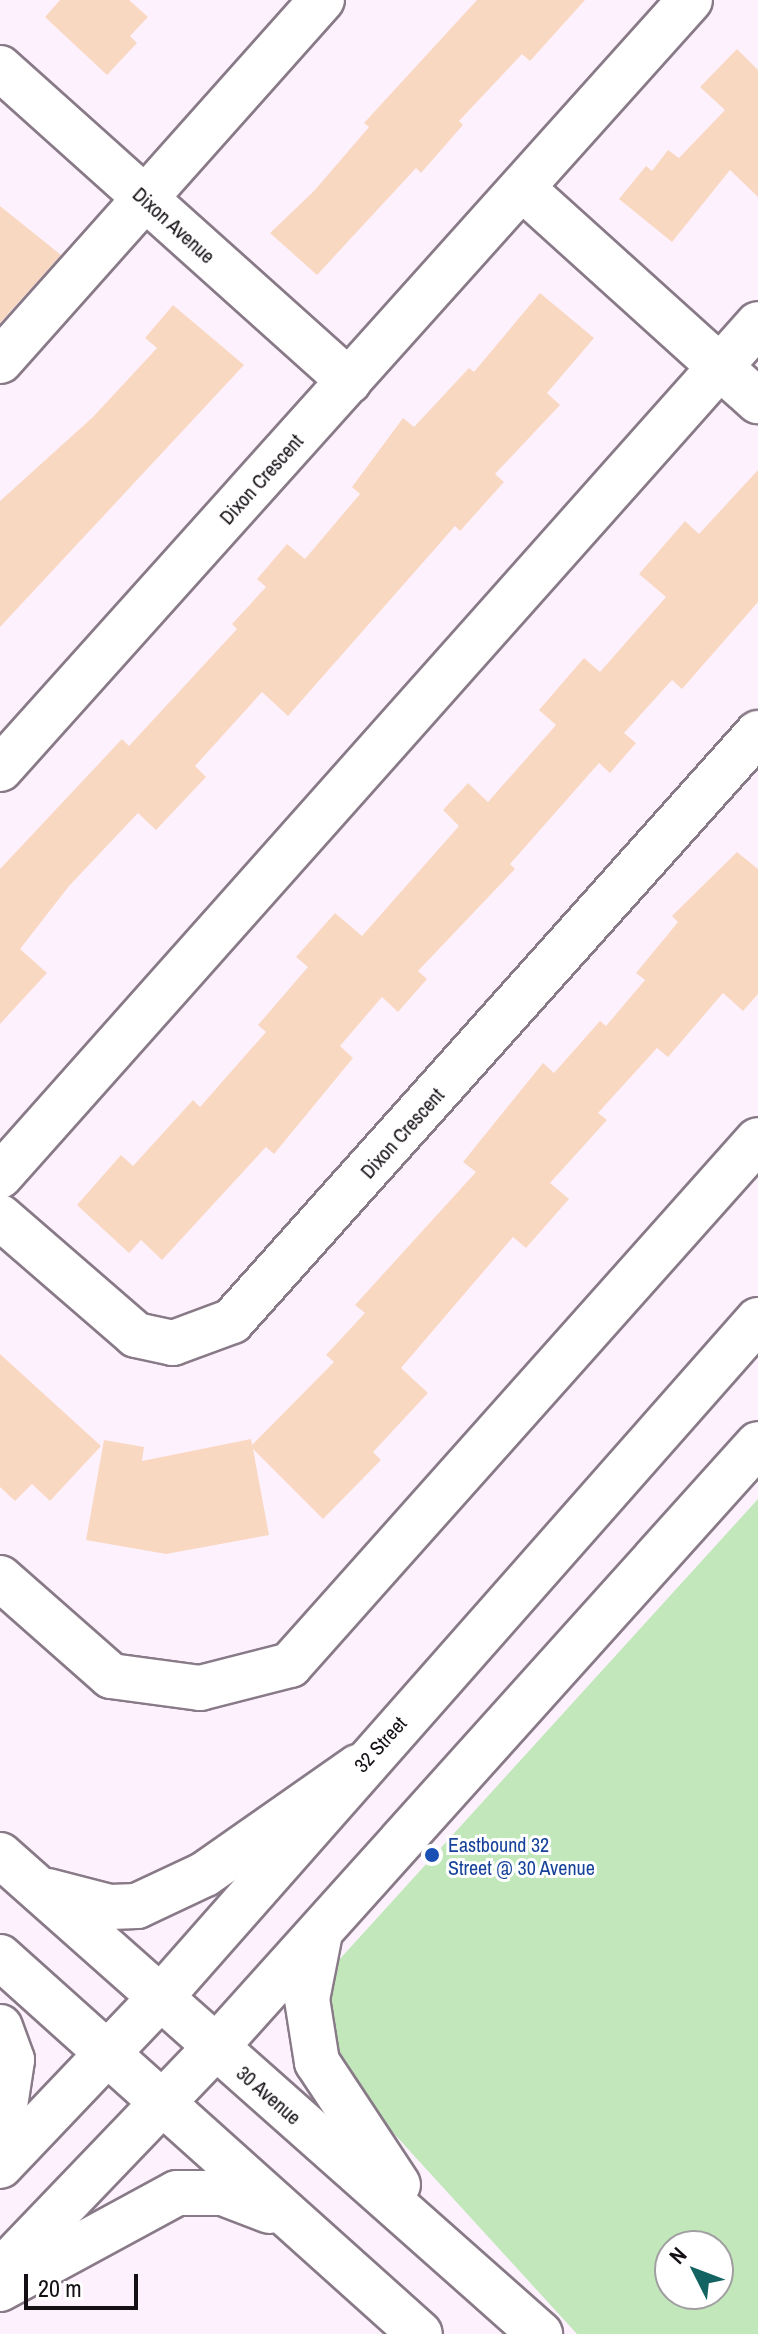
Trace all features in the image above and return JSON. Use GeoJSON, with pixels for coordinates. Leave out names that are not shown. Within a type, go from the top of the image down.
{"type":"FeatureCollection","features":[{"type":"Feature","properties":{"kind":"street"},"geometry":{"type":"LineString","coordinates":[[0,361],[322,0]]}},
{"type":"Feature","properties":{"kind":"street","name":"Dixon Crescent"},"geometry":{"type":"LineString","coordinates":[[0,769],[690,0]]}},
{"type":"Feature","properties":{"kind":"street","name":"Dixon Avenue"},"geometry":{"type":"LineString","coordinates":[[0,68],[349,381]]}},
{"type":"Feature","properties":{"kind":"street"},"geometry":{"type":"LineString","coordinates":[[522,188],[758,401]]}},
{"type":"Feature","properties":{"kind":"street"},"geometry":{"type":"LineString","coordinates":[[0,1176],[758,324]]}},
{"type":"Feature","properties":{"kind":"street","name":"Dixon Crescent"},"geometry":{"type":"LineString","coordinates":[[0,1217],[136,1335],[173,1343],[232,1321],[758,733]]}},
{"type":"Feature","properties":{"kind":"street"},"geometry":{"type":"LineString","coordinates":[[0,1578],[111,1676],[200,1688],[290,1665],[758,1140]]}},
{"type":"Feature","properties":{"kind":"street","name":"32 Street"},"geometry":{"type":"LineString","coordinates":[[0,2166],[160,1998],[358,1767],[758,1320]]}},
{"type":"Feature","properties":{"kind":"street"},"geometry":{"type":"LineString","coordinates":[[0,2272],[162,2106],[319,1938],[758,1444]]}},
{"type":"Feature","properties":{"kind":"street"},"geometry":{"type":"LineString","coordinates":[[36,1887],[99,1905],[137,1906],[205,1874],[358,1767]]}},
{"type":"Feature","properties":{"kind":"street","name":"30 Avenue"},"geometry":{"type":"LineString","coordinates":[[0,1855],[540,2334]]}},
{"type":"Feature","properties":{"kind":"street"},"geometry":{"type":"LineString","coordinates":[[319,1938],[307,1999],[317,2062],[444,2248]]}},
{"type":"Feature","properties":{"kind":"street"},"geometry":{"type":"LineString","coordinates":[[0,1957],[162,2106],[420,2334]]}},
{"type":"Feature","properties":{"kind":"street"},"geometry":{"type":"LineString","coordinates":[[0,2027],[12,2060],[0,2138]]}},
{"type":"Feature","properties":{"kind":"street"},"geometry":{"type":"LineString","coordinates":[[0,2289],[177,2193],[223,2193],[290,2218]]}},
{"type":"Feature","properties":{"kind":"green space"},"geometry":{"type":"Polygon","coordinates":[[[758,1499],[758,2334],[577,2334],[354,2090],[326,2024],[338,1961],[758,1499]]]}},
{"type":"Feature","properties":{"kind":"building"},"geometry":{"type":"Polygon","coordinates":[[[60,0],[129,0],[148,17],[130,36],[137,43],[107,75],[45,17],[60,0]]]}},
{"type":"Feature","properties":{"kind":"building"},"geometry":{"type":"Polygon","coordinates":[[[477,0],[585,0],[530,61],[522,54],[459,121],[463,125],[421,173],[416,168],[317,275],[270,233],[314,191],[369,127],[364,123],[477,0]]]}},
{"type":"Feature","properties":{"kind":"building"},"geometry":{"type":"Polygon","coordinates":[[[737,49],[758,70],[758,197],[730,170],[672,242],[619,199],[646,166],[652,171],[668,150],[679,158],[725,110],[700,87],[737,49]]]}},
{"type":"Feature","properties":{"kind":"building"},"geometry":{"type":"Polygon","coordinates":[[[0,206],[61,255],[0,323],[0,206]]]}},
{"type":"Feature","properties":{"kind":"building"},"geometry":{"type":"Polygon","coordinates":[[[540,293],[594,338],[547,393],[560,405],[495,474],[504,482],[460,531],[455,526],[288,716],[262,692],[195,766],[206,777],[156,830],[138,813],[69,886],[20,949],[47,973],[0,1024],[0,869],[122,739],[129,746],[237,629],[232,624],[266,587],[257,579],[287,544],[305,559],[360,494],[352,487],[403,418],[414,427],[469,368],[474,372],[540,293]]]}},
{"type":"Feature","properties":{"kind":"building"},"geometry":{"type":"Polygon","coordinates":[[[173,305],[244,365],[0,627],[0,501],[93,417],[157,348],[145,338],[173,305]]]}},
{"type":"Feature","properties":{"kind":"building"},"geometry":{"type":"Polygon","coordinates":[[[758,470],[758,602],[682,689],[672,680],[624,733],[636,743],[610,773],[599,763],[510,864],[515,869],[418,971],[427,979],[398,1012],[382,997],[340,1046],[353,1058],[274,1154],[266,1147],[162,1260],[141,1240],[129,1253],[77,1205],[121,1155],[133,1166],[193,1100],[200,1107],[266,1032],[258,1025],[308,967],[296,957],[335,913],[362,936],[459,826],[443,810],[468,783],[488,802],[556,725],[539,710],[584,658],[600,672],[666,597],[639,574],[685,521],[699,534],[758,470]]]}},
{"type":"Feature","properties":{"kind":"building"},"geometry":{"type":"Polygon","coordinates":[[[737,852],[758,869],[758,994],[743,1011],[723,993],[668,1057],[657,1048],[598,1113],[607,1120],[550,1183],[569,1199],[526,1248],[513,1237],[401,1368],[428,1393],[373,1452],[381,1460],[323,1519],[253,1449],[269,1535],[166,1554],[86,1540],[104,1440],[144,1447],[142,1461],[251,1439],[252,1445],[334,1362],[326,1355],[365,1313],[355,1305],[476,1172],[463,1162],[543,1063],[554,1073],[600,1021],[606,1026],[645,980],[636,973],[678,922],[672,916],[737,852]]]}},
{"type":"Feature","properties":{"kind":"building"},"geometry":{"type":"Polygon","coordinates":[[[0,1354],[101,1446],[50,1501],[32,1484],[15,1501],[0,1487],[0,1354]]]}},
{"type":"Feature","properties":{"kind":"place","name":"Eastbound 32 Street @ 30 Avenue"},"geometry":{"type":"Point","coordinates":[432,1855]}}]}
